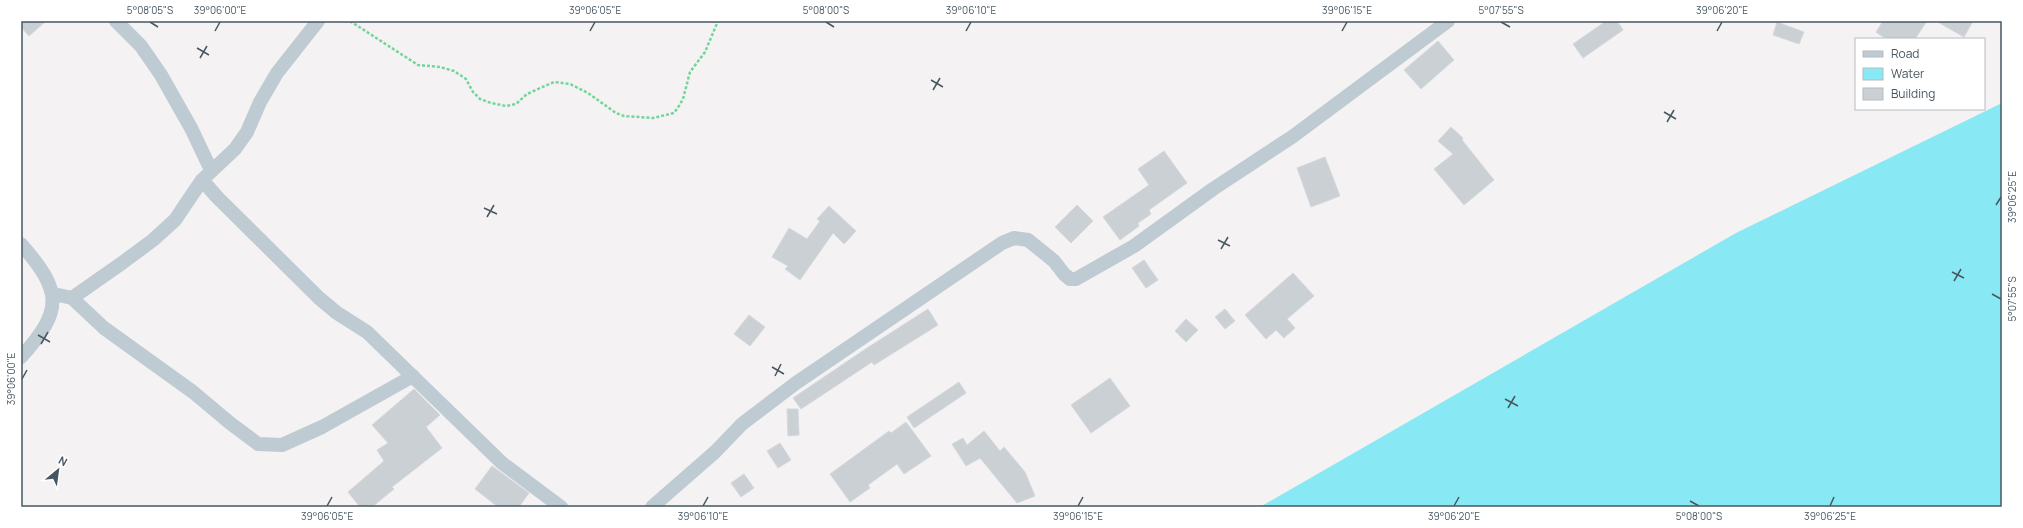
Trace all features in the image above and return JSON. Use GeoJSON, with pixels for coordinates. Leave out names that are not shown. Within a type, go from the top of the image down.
{"type":"FeatureCollection","features":[{"type":"Feature","properties":{"kind":"street"},"geometry":{"type":"LineString","coordinates":[[116,21],[141,46],[191,128],[206,175],[218,198],[319,298],[337,313],[367,332],[502,463],[562,507]]}},
{"type":"Feature","properties":{"kind":"street"},"geometry":{"type":"LineString","coordinates":[[72,298],[153,240],[175,220],[206,175],[235,149],[247,132],[260,102],[277,73],[318,21]]}},
{"type":"Feature","properties":{"kind":"street"},"geometry":{"type":"LineString","coordinates":[[652,507],[715,452],[742,424],[796,383],[874,332],[987,252],[1014,238],[1028,240],[1054,261],[1070,279],[1076,279],[1134,246],[1213,189],[1292,137],[1448,21]]}},
{"type":"Feature","properties":{"kind":"street"},"geometry":{"type":"LineString","coordinates":[[21,244],[40,268],[54,294],[52,309],[47,324],[21,357]]}},
{"type":"Feature","properties":{"kind":"street"},"geometry":{"type":"LineString","coordinates":[[54,294],[72,298],[109,332],[193,392],[258,444],[282,445],[322,427],[413,376]]}},
{"type":"Feature","properties":{"kind":"path"},"geometry":{"type":"LineString","coordinates":[[350,21],[418,65],[440,67],[454,71],[466,79],[473,92],[480,99],[491,103],[506,106],[516,104],[527,94],[554,82],[570,84],[588,93],[620,114],[653,118],[674,112],[679,106],[683,99],[690,72],[705,52],[718,21]]}},
{"type":"Feature","properties":{"kind":"water"},"geometry":{"type":"Polygon","coordinates":[[[2002,103],[2002,507],[1260,507],[1736,233],[2002,103]]]}},
{"type":"Feature","properties":{"kind":"building"},"geometry":{"type":"Polygon","coordinates":[[[21,21],[46,21],[29,36],[21,27],[21,21]]]}},
{"type":"Feature","properties":{"kind":"building"},"geometry":{"type":"Polygon","coordinates":[[[1606,21],[1617,21],[1623,30],[1583,58],[1573,44],[1606,21]]]}},
{"type":"Feature","properties":{"kind":"building"},"geometry":{"type":"Polygon","coordinates":[[[1883,21],[1927,21],[1916,38],[1885,38],[1876,32],[1883,21]]]}},
{"type":"Feature","properties":{"kind":"building"},"geometry":{"type":"Polygon","coordinates":[[[1936,21],[1973,21],[1964,37],[1936,21]]]}},
{"type":"Feature","properties":{"kind":"building"},"geometry":{"type":"Polygon","coordinates":[[[1777,22],[1804,32],[1799,44],[1773,35],[1777,22]]]}},
{"type":"Feature","properties":{"kind":"building"},"geometry":{"type":"Polygon","coordinates":[[[1438,41],[1454,60],[1421,89],[1404,70],[1438,41]]]}},
{"type":"Feature","properties":{"kind":"building"},"geometry":{"type":"Polygon","coordinates":[[[1451,127],[1463,138],[1462,140],[1494,180],[1464,205],[1434,169],[1453,154],[1438,141],[1451,127]]]}},
{"type":"Feature","properties":{"kind":"building"},"geometry":{"type":"Polygon","coordinates":[[[1164,151],[1187,183],[1149,210],[1151,214],[1138,223],[1139,226],[1120,240],[1103,217],[1149,185],[1138,169],[1164,151]]]}},
{"type":"Feature","properties":{"kind":"building"},"geometry":{"type":"Polygon","coordinates":[[[1325,157],[1340,196],[1311,207],[1297,168],[1325,157]]]}},
{"type":"Feature","properties":{"kind":"building"},"geometry":{"type":"Polygon","coordinates":[[[1077,205],[1093,221],[1071,243],[1055,227],[1077,205]]]}},
{"type":"Feature","properties":{"kind":"building"},"geometry":{"type":"Polygon","coordinates":[[[829,206],[856,231],[844,244],[833,233],[800,280],[785,269],[788,266],[772,257],[789,228],[807,239],[820,221],[817,219],[829,206]]]}},
{"type":"Feature","properties":{"kind":"building"},"geometry":{"type":"Polygon","coordinates":[[[1144,260],[1158,280],[1146,288],[1132,268],[1144,260]]]}},
{"type":"Feature","properties":{"kind":"building"},"geometry":{"type":"Polygon","coordinates":[[[1293,273],[1314,296],[1287,319],[1295,328],[1284,338],[1276,330],[1266,339],[1245,315],[1293,273]]]}},
{"type":"Feature","properties":{"kind":"building"},"geometry":{"type":"Polygon","coordinates":[[[928,309],[938,325],[874,365],[872,362],[801,409],[793,398],[864,350],[928,309]]]}},
{"type":"Feature","properties":{"kind":"building"},"geometry":{"type":"Polygon","coordinates":[[[1225,309],[1235,321],[1225,329],[1215,317],[1225,309]]]}},
{"type":"Feature","properties":{"kind":"building"},"geometry":{"type":"Polygon","coordinates":[[[749,315],[765,327],[750,346],[734,334],[749,315]]]}},
{"type":"Feature","properties":{"kind":"building"},"geometry":{"type":"Polygon","coordinates":[[[1186,319],[1198,330],[1186,342],[1175,331],[1186,319]]]}},
{"type":"Feature","properties":{"kind":"building"},"geometry":{"type":"Polygon","coordinates":[[[1110,378],[1130,406],[1091,433],[1071,405],[1110,378]]]}},
{"type":"Feature","properties":{"kind":"building"},"geometry":{"type":"Polygon","coordinates":[[[959,382],[966,393],[914,428],[907,417],[959,382]]]}},
{"type":"Feature","properties":{"kind":"building"},"geometry":{"type":"Polygon","coordinates":[[[414,389],[440,415],[426,427],[442,448],[392,487],[394,489],[372,507],[360,507],[348,492],[384,461],[377,450],[388,443],[372,425],[414,389]]]}},
{"type":"Feature","properties":{"kind":"building"},"geometry":{"type":"Polygon","coordinates":[[[787,409],[798,409],[799,435],[788,436],[787,409]]]}},
{"type":"Feature","properties":{"kind":"building"},"geometry":{"type":"Polygon","coordinates":[[[906,422],[931,456],[904,474],[897,464],[868,485],[870,488],[850,502],[830,474],[889,431],[891,433],[906,422]]]}},
{"type":"Feature","properties":{"kind":"building"},"geometry":{"type":"Polygon","coordinates":[[[984,431],[1000,451],[1004,447],[1025,472],[1035,496],[1017,503],[980,458],[966,466],[952,444],[963,438],[967,445],[984,431]]]}},
{"type":"Feature","properties":{"kind":"building"},"geometry":{"type":"Polygon","coordinates":[[[780,443],[791,460],[778,468],[767,451],[780,443]]]}},
{"type":"Feature","properties":{"kind":"building"},"geometry":{"type":"Polygon","coordinates":[[[492,466],[529,493],[519,507],[498,507],[475,489],[492,466]]]}},
{"type":"Feature","properties":{"kind":"building"},"geometry":{"type":"Polygon","coordinates":[[[744,474],[754,488],[741,497],[731,483],[744,474]]]}}]}
